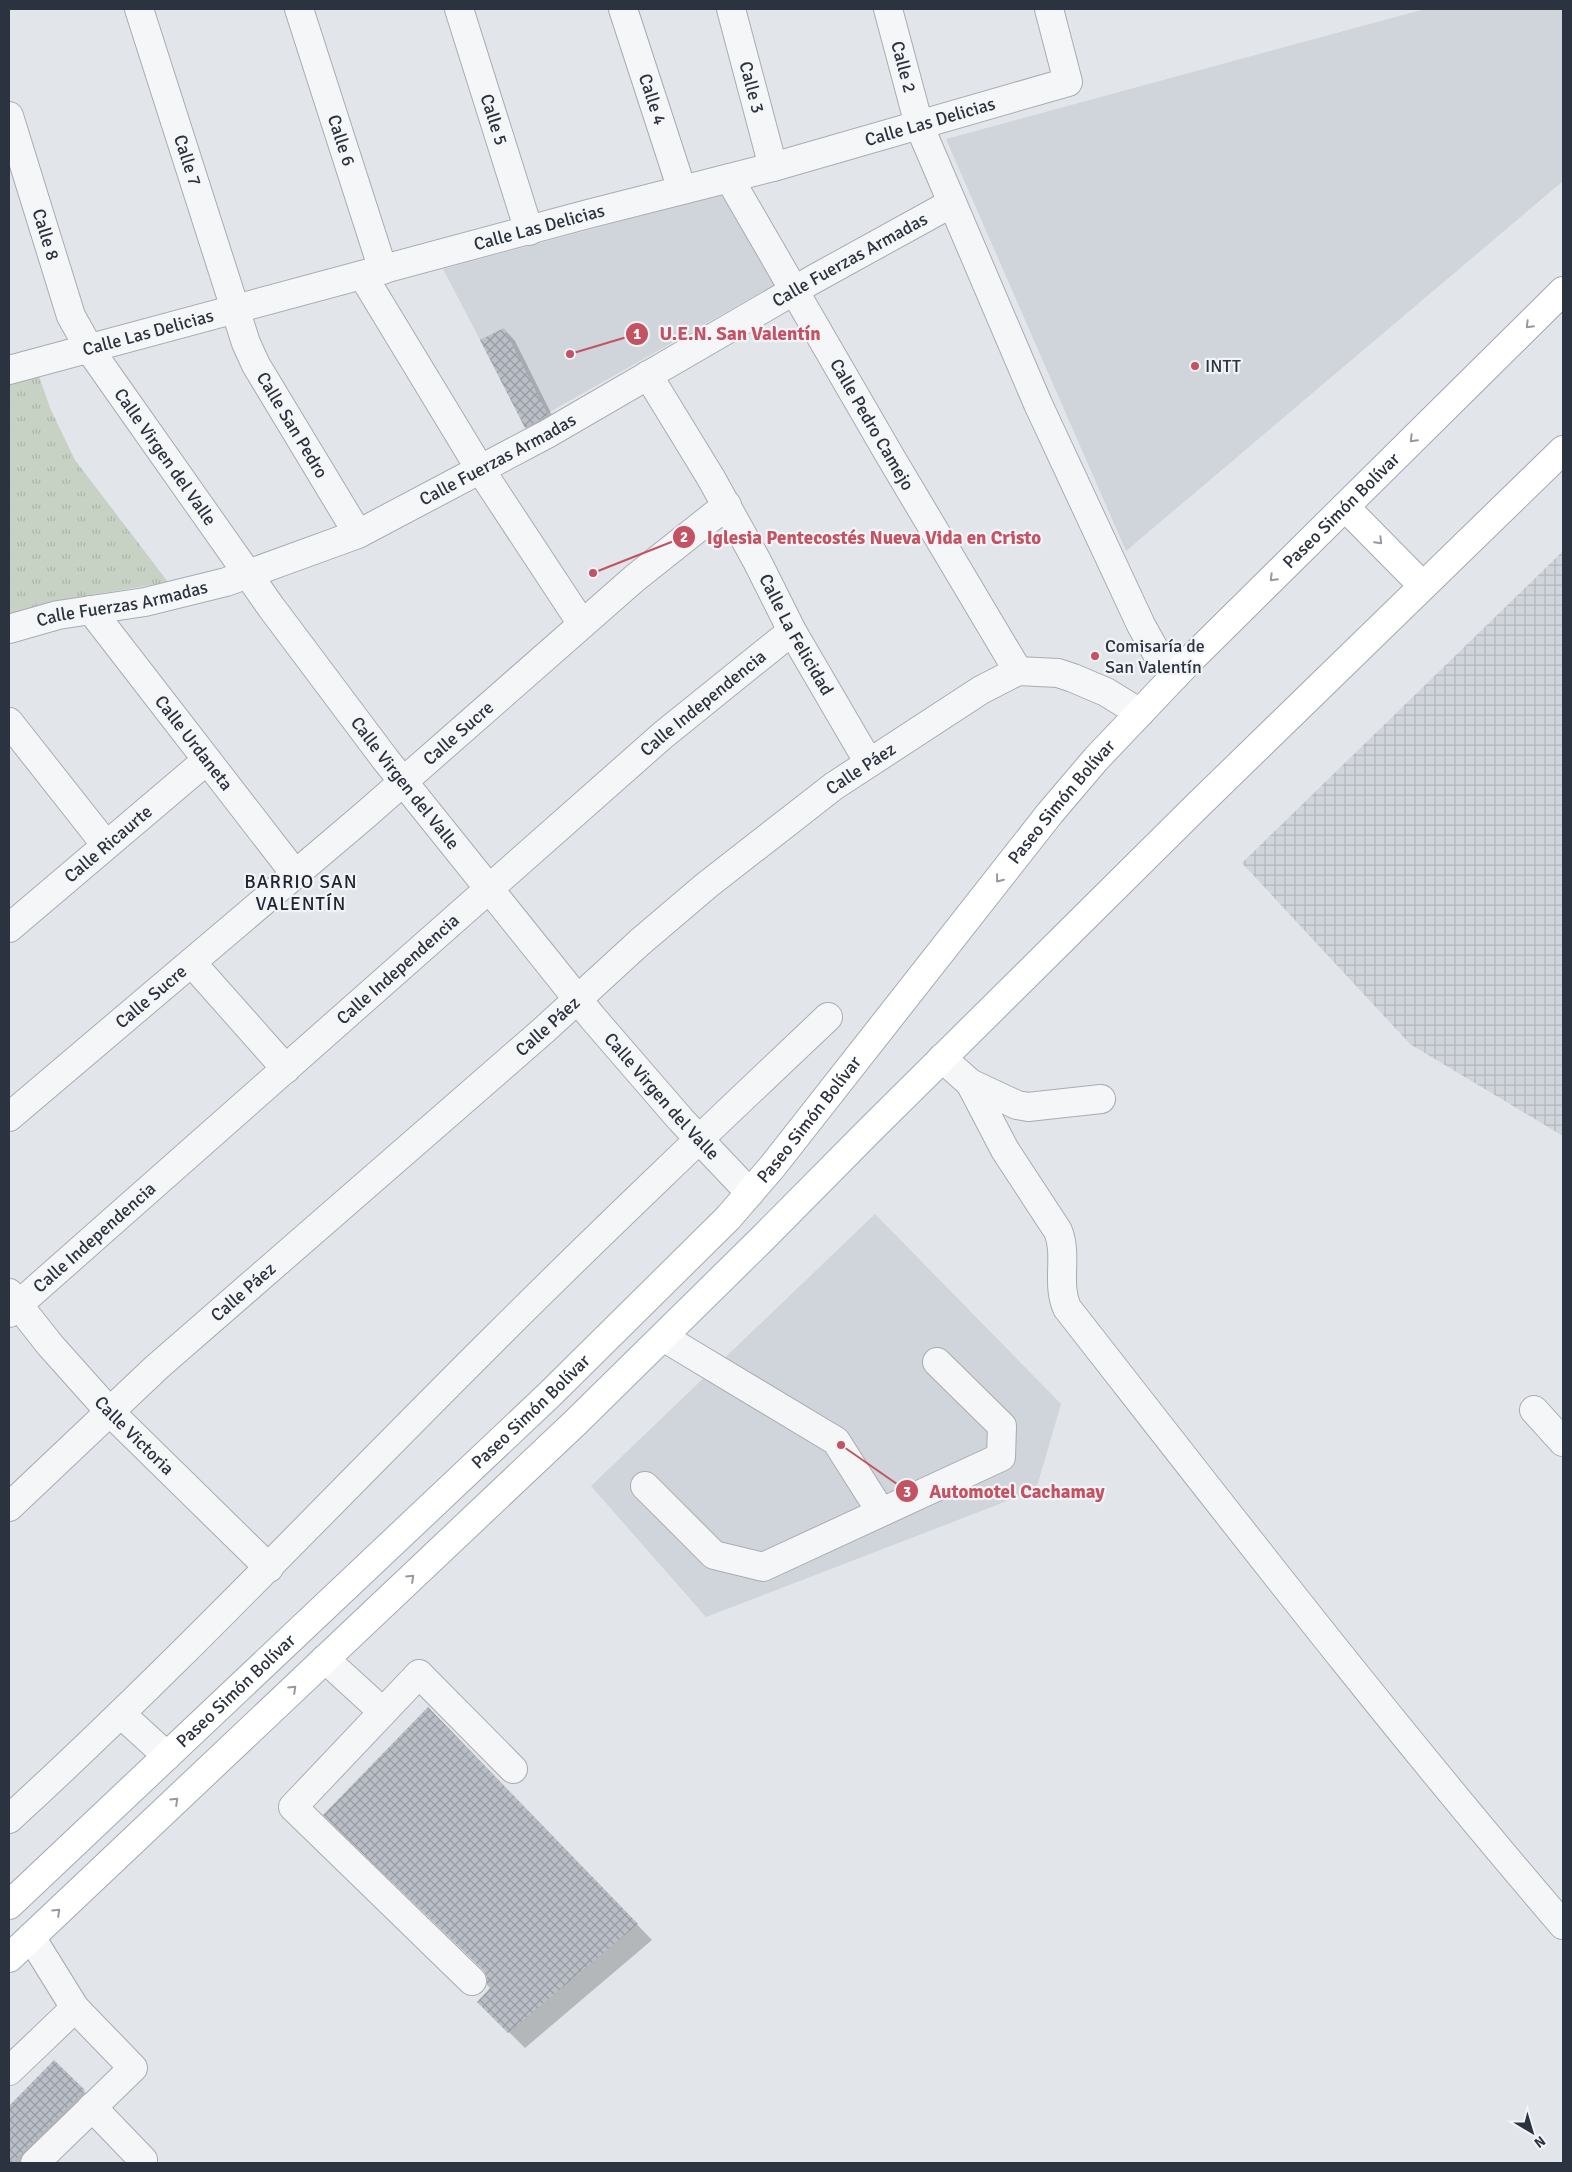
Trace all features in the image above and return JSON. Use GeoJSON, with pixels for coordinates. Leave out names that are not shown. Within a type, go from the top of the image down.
{"type":"FeatureCollection","features":[{"type":"Feature","properties":{"kind":"main road","name":"Paseo Simón Bolívar"},"geometry":{"type":"LineString","coordinates":[[9,1905],[549,1395],[666,1281],[750,1193],[836,1087],[1050,813],[1096,759],[1175,676],[1563,291]]}},
{"type":"Feature","properties":{"kind":"main road"},"geometry":{"type":"LineString","coordinates":[[9,1958],[575,1423],[1198,805],[1563,450]]}},
{"type":"Feature","properties":{"kind":"main road"},"geometry":{"type":"LineString","coordinates":[[1345,507],[1423,586]]}},
{"type":"Feature","properties":{"kind":"street","name":"Calle 7"},"geometry":{"type":"LineString","coordinates":[[139,9],[235,311]]}},
{"type":"Feature","properties":{"kind":"street","name":"Calle 6"},"geometry":{"type":"LineString","coordinates":[[299,9],[373,273],[480,470],[582,624]]}},
{"type":"Feature","properties":{"kind":"street","name":"Calle 5"},"geometry":{"type":"LineString","coordinates":[[459,9],[529,231]]}},
{"type":"Feature","properties":{"kind":"street","name":"Calle 4"},"geometry":{"type":"LineString","coordinates":[[623,9],[682,190]]}},
{"type":"Feature","properties":{"kind":"street","name":"Calle 3"},"geometry":{"type":"LineString","coordinates":[[731,9],[773,167]]}},
{"type":"Feature","properties":{"kind":"street","name":"Calle 2"},"geometry":{"type":"LineString","coordinates":[[888,9],[919,126],[1038,404],[1140,625],[1156,652],[1175,676]]}},
{"type":"Feature","properties":{"kind":"street","name":"Calle Las Delicias"},"geometry":{"type":"LineString","coordinates":[[9,370],[773,167],[1068,82],[1049,9]]}},
{"type":"Feature","properties":{"kind":"street","name":"Calle 8"},"geometry":{"type":"LineString","coordinates":[[9,116],[71,316],[90,350]]}},
{"type":"Feature","properties":{"kind":"street","name":"Calle Pedro Camejo"},"geometry":{"type":"LineString","coordinates":[[729,178],[890,456],[1018,671]]}},
{"type":"Feature","properties":{"kind":"street","name":"Calle Fuerzas Armadas"},"geometry":{"type":"LineString","coordinates":[[9,629],[58,615],[145,602],[226,582],[358,534],[480,470],[952,203]]}},
{"type":"Feature","properties":{"kind":"street","name":"Calle San Pedro"},"geometry":{"type":"LineString","coordinates":[[235,311],[256,365],[358,534]]}},
{"type":"Feature","properties":{"kind":"street","name":"Calle Virgen del Valle"},"geometry":{"type":"LineString","coordinates":[[90,350],[248,574],[404,782],[578,999],[699,1139],[750,1193]]}},
{"type":"Feature","properties":{"kind":"street","name":"Calle La Felicidad"},"geometry":{"type":"LineString","coordinates":[[648,375],[726,505],[792,631],[869,763]]}},
{"type":"Feature","properties":{"kind":"street","name":"Calle Sucre"},"geometry":{"type":"LineString","coordinates":[[9,1117],[296,875],[635,578],[726,505]]}},
{"type":"Feature","properties":{"kind":"street","name":"Calle Urdaneta"},"geometry":{"type":"LineString","coordinates":[[91,610],[296,875]]}},
{"type":"Feature","properties":{"kind":"street","name":"Calle Independencia"},"geometry":{"type":"LineString","coordinates":[[12,1304],[286,1070],[662,735],[792,631]]}},
{"type":"Feature","properties":{"kind":"street","name":"Calle Páez"},"geometry":{"type":"LineString","coordinates":[[9,1507],[157,1367],[707,885],[804,807],[980,690],[1018,671],[1058,673],[1073,678],[1106,692],[1140,713]]}},
{"type":"Feature","properties":{"kind":"street"},"geometry":{"type":"LineString","coordinates":[[9,722],[106,845]]}},
{"type":"Feature","properties":{"kind":"street","name":"Calle Ricaurte"},"geometry":{"type":"LineString","coordinates":[[9,928],[207,760]]}},
{"type":"Feature","properties":{"kind":"street"},"geometry":{"type":"LineString","coordinates":[[192,963],[286,1070]]}},
{"type":"Feature","properties":{"kind":"street"},"geometry":{"type":"LineString","coordinates":[[9,1819],[121,1714],[269,1568],[492,1341],[699,1139],[828,1017]]}},
{"type":"Feature","properties":{"kind":"street"},"geometry":{"type":"LineString","coordinates":[[942,1058],[970,1083],[1018,1105],[1028,1107],[1101,1099]]}},
{"type":"Feature","properties":{"kind":"street"},"geometry":{"type":"LineString","coordinates":[[970,1083],[1005,1150],[1058,1231],[1064,1257],[1061,1284],[1063,1299],[1068,1308],[1189,1464],[1473,1821],[1563,1926]]}},
{"type":"Feature","properties":{"kind":"street","name":"Calle Victoria"},"geometry":{"type":"LineString","coordinates":[[12,1304],[109,1411],[269,1568]]}},
{"type":"Feature","properties":{"kind":"street"},"geometry":{"type":"LineString","coordinates":[[663,1337],[836,1441],[881,1512]]}},
{"type":"Feature","properties":{"kind":"street"},"geometry":{"type":"LineString","coordinates":[[645,1486],[714,1555],[763,1567],[1001,1456],[1002,1426],[938,1362]]}},
{"type":"Feature","properties":{"kind":"street"},"geometry":{"type":"LineString","coordinates":[[1534,1410],[1563,1442]]}},
{"type":"Feature","properties":{"kind":"street"},"geometry":{"type":"LineString","coordinates":[[325,1659],[383,1712]]}},
{"type":"Feature","properties":{"kind":"street"},"geometry":{"type":"LineString","coordinates":[[472,1981],[293,1807],[419,1674],[513,1770]]}},
{"type":"Feature","properties":{"kind":"street"},"geometry":{"type":"LineString","coordinates":[[121,1714],[167,1756]]}},
{"type":"Feature","properties":{"kind":"street"},"geometry":{"type":"LineString","coordinates":[[31,1937],[75,2008],[133,2068],[35,2163]]}},
{"type":"Feature","properties":{"kind":"street"},"geometry":{"type":"LineString","coordinates":[[9,2072],[75,2008]]}},
{"type":"Feature","properties":{"kind":"street"},"geometry":{"type":"LineString","coordinates":[[92,2108],[143,2160],[140,2163]]}},
{"type":"Feature","properties":{"kind":"shaded area","name":"INTT"},"geometry":{"type":"Polygon","coordinates":[[[1425,9],[1563,9],[1563,181],[1126,551],[946,139],[1425,9]]]}},
{"type":"Feature","properties":{"kind":"shaded area"},"geometry":{"type":"Polygon","coordinates":[[[727,193],[779,282],[525,426],[443,269],[727,193]]]}},
{"type":"Feature","properties":{"kind":"shaded area"},"geometry":{"type":"Polygon","coordinates":[[[1563,551],[1563,1136],[1410,1044],[1242,863],[1563,551]]]}},
{"type":"Feature","properties":{"kind":"shaded area"},"geometry":{"type":"Polygon","coordinates":[[[875,1214],[1061,1404],[1037,1486],[1028,1493],[706,1617],[591,1486],[875,1214]]]}},
{"type":"Feature","properties":{"kind":"green space"},"geometry":{"type":"Polygon","coordinates":[[[38,373],[50,408],[75,460],[168,582],[74,598],[9,614],[9,381],[38,373]]]}},
{"type":"Feature","properties":{"kind":"building"},"geometry":{"type":"Polygon","coordinates":[[[504,328],[548,415],[525,428],[480,340],[504,328]]]}},
{"type":"Feature","properties":{"kind":"building"},"geometry":{"type":"Polygon","coordinates":[[[428,1707],[638,1924],[508,2033],[477,2002],[490,1988],[487,1985],[487,1977],[483,1970],[323,1815],[428,1707]]]}},
{"type":"Feature","properties":{"kind":"building"},"geometry":{"type":"Polygon","coordinates":[[[54,2060],[85,2090],[12,2163],[9,2163],[9,2106],[54,2060]]]}},
{"type":"Feature","properties":{"kind":"place","name":"U.E.N. San Valentín"},"geometry":{"type":"Point","coordinates":[570,354]}},
{"type":"Feature","properties":{"kind":"place","name":"INTT"},"geometry":{"type":"Point","coordinates":[1195,366]}},
{"type":"Feature","properties":{"kind":"place","name":"Iglesia Pentecostés Nueva Vida en Cristo"},"geometry":{"type":"Point","coordinates":[593,573]}},
{"type":"Feature","properties":{"kind":"place","name":"Comisaría de San Valentín"},"geometry":{"type":"Point","coordinates":[1095,656]}},
{"type":"Feature","properties":{"kind":"place","name":"Automotel Cachamay"},"geometry":{"type":"Point","coordinates":[841,1445]}},
{"type":"Feature","properties":{"kind":"district","name":"BARRIO SAN VALENTÍN"},"geometry":{"type":"Point","coordinates":[301,893]}}]}
